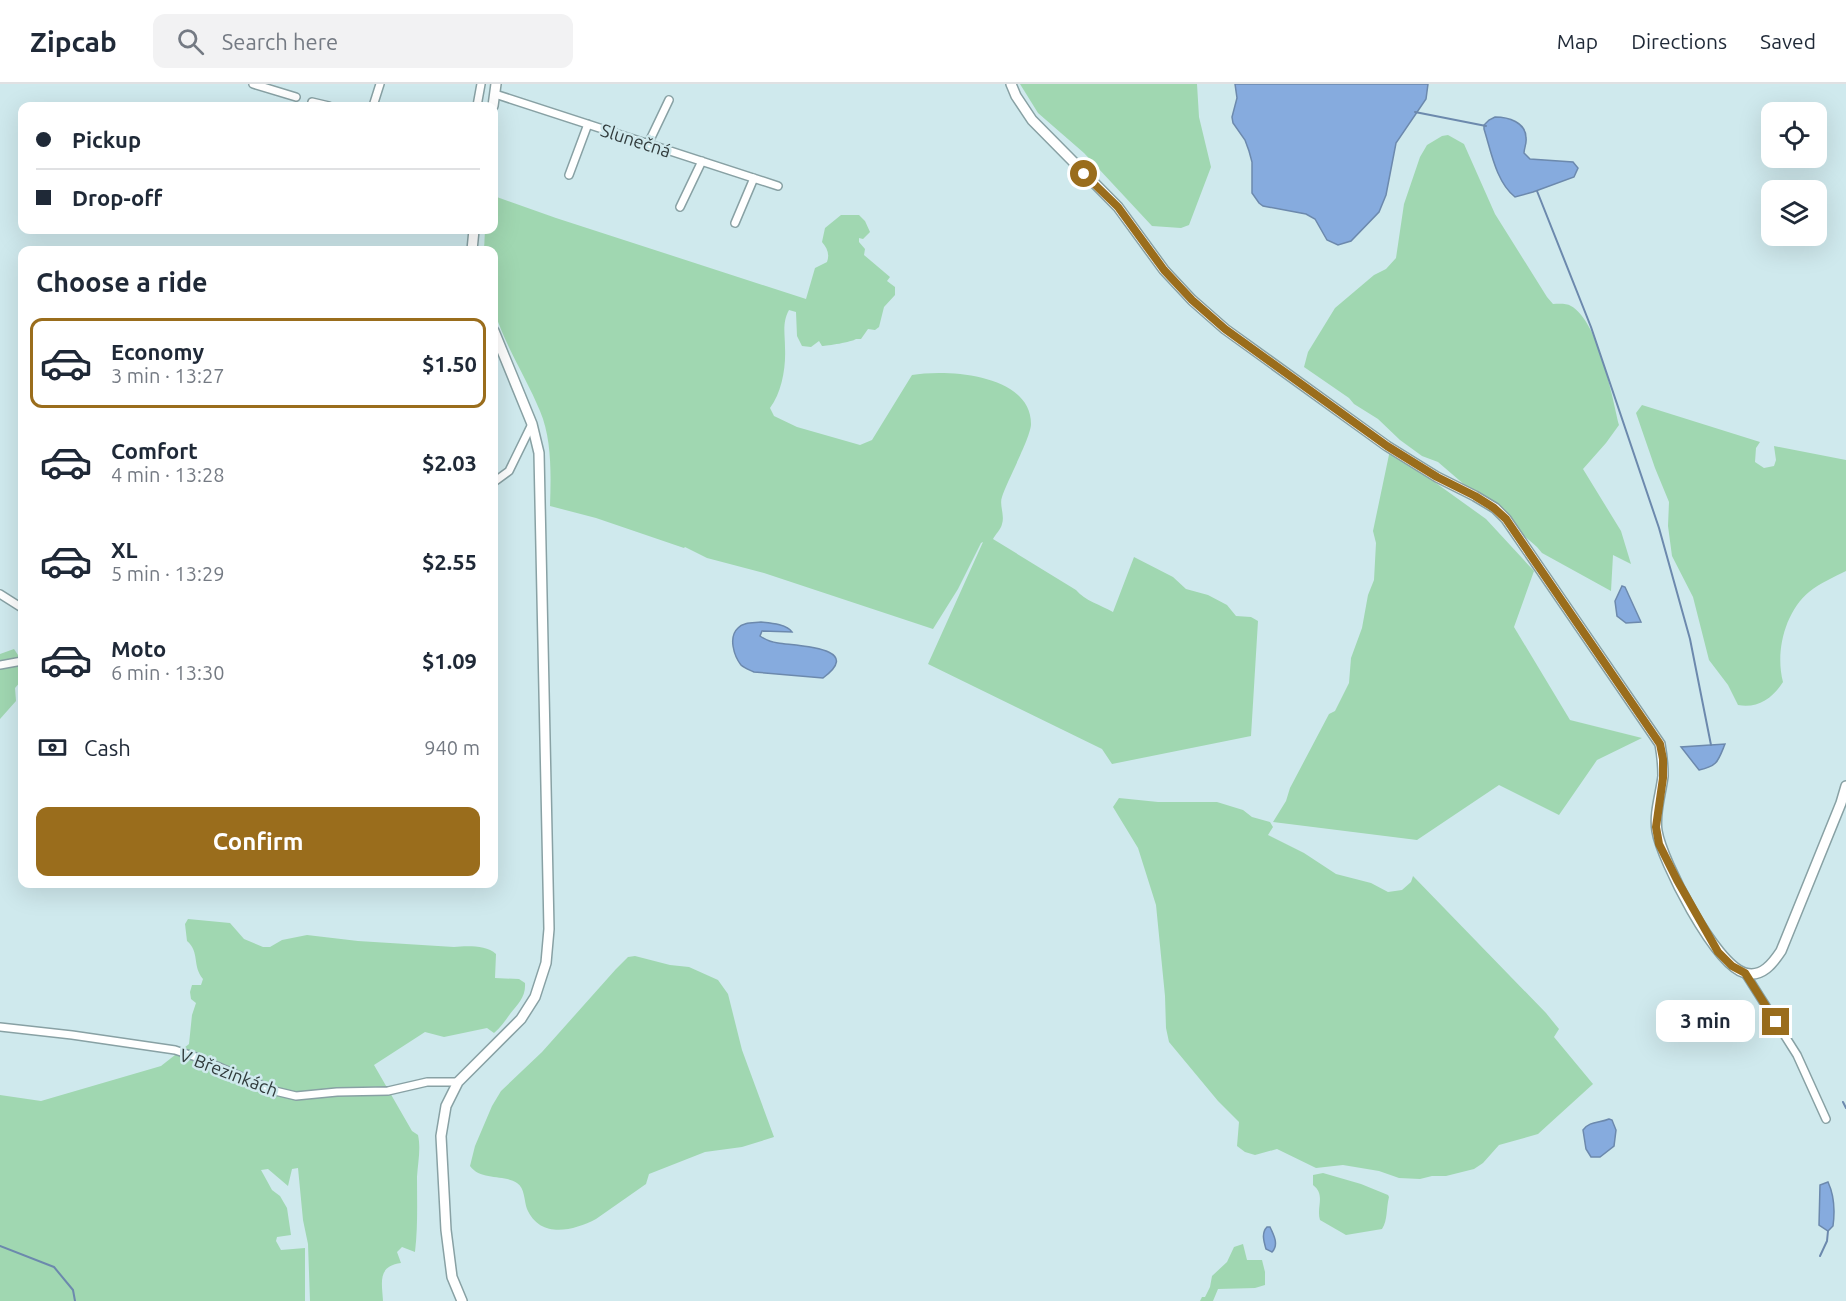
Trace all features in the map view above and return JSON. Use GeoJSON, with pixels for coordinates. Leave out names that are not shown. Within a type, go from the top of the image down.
{"type":"FeatureCollection","features":[{"type":"Feature","properties":{"kind":"street"},"geometry":{"type":"LineString","coordinates":[[255,84],[296,97]]}},
{"type":"Feature","properties":{"kind":"street"},"geometry":{"type":"LineString","coordinates":[[374,102],[380,84]]}},
{"type":"Feature","properties":{"kind":"street"},"geometry":{"type":"LineString","coordinates":[[478,102],[481,84]]}},
{"type":"Feature","properties":{"kind":"street"},"geometry":{"type":"LineString","coordinates":[[1011,84],[1032,120],[1118,207],[1164,270],[1192,300],[1225,329],[1387,446],[1437,477],[1475,496],[1506,519],[1660,744],[1663,778],[1656,827],[1659,844],[1718,952],[1732,966],[1745,973],[1797,1055],[1826,1119]]}},
{"type":"Feature","properties":{"kind":"street","name":"Slunečná"},"geometry":{"type":"LineString","coordinates":[[496,89],[588,124],[778,186]]}},
{"type":"Feature","properties":{"kind":"street"},"geometry":{"type":"LineString","coordinates":[[648,144],[669,100]]}},
{"type":"Feature","properties":{"kind":"street"},"geometry":{"type":"LineString","coordinates":[[569,175],[588,124]]}},
{"type":"Feature","properties":{"kind":"street"},"geometry":{"type":"LineString","coordinates":[[680,207],[702,161]]}},
{"type":"Feature","properties":{"kind":"street"},"geometry":{"type":"LineString","coordinates":[[735,224],[754,178]]}},
{"type":"Feature","properties":{"kind":"street"},"geometry":{"type":"LineString","coordinates":[[462,1301],[452,1277],[446,1230],[441,1136],[446,1106],[458,1082],[521,1019],[535,997],[546,963],[549,929],[539,453],[532,424],[498,342]]}},
{"type":"Feature","properties":{"kind":"street"},"geometry":{"type":"LineString","coordinates":[[498,479],[509,471],[532,424]]}},
{"type":"Feature","properties":{"kind":"street"},"geometry":{"type":"LineString","coordinates":[[0,594],[18,605]]}},
{"type":"Feature","properties":{"kind":"street"},"geometry":{"type":"LineString","coordinates":[[0,665],[18,662]]}},
{"type":"Feature","properties":{"kind":"street"},"geometry":{"type":"LineString","coordinates":[[1745,973],[1762,972],[1773,963],[1781,951],[1841,804],[1846,786]]}},
{"type":"Feature","properties":{"kind":"street","name":"V Březinkách"},"geometry":{"type":"LineString","coordinates":[[0,1027],[175,1050],[275,1091],[296,1096],[388,1091],[427,1082],[458,1082]]}},
{"type":"Feature","properties":{"kind":"green space"},"geometry":{"type":"Polygon","coordinates":[[[1020,84],[1197,84],[1199,117],[1211,167],[1189,225],[1181,228],[1152,226],[1084,153],[1038,113],[1020,84]]]}},
{"type":"Feature","properties":{"kind":"green space"},"geometry":{"type":"Polygon","coordinates":[[[1448,135],[1464,144],[1495,214],[1547,297],[1553,304],[1569,305],[1581,314],[1596,342],[1608,378],[1619,425],[1583,469],[1621,531],[1631,564],[1613,555],[1611,591],[1542,553],[1438,462],[1422,456],[1400,440],[1378,419],[1304,367],[1308,352],[1335,308],[1374,275],[1386,269],[1396,258],[1404,204],[1420,157],[1427,145],[1448,135]]]}},
{"type":"Feature","properties":{"kind":"green space"},"geometry":{"type":"Polygon","coordinates":[[[498,197],[806,299],[815,268],[827,262],[828,259],[828,251],[822,242],[825,228],[841,215],[859,215],[870,232],[863,239],[859,238],[859,242],[865,249],[864,255],[890,277],[887,281],[895,287],[895,295],[884,307],[879,327],[875,330],[868,329],[861,339],[845,343],[822,346],[819,341],[811,347],[802,346],[797,336],[796,312],[789,310],[785,324],[784,371],[778,395],[770,408],[774,416],[797,427],[860,445],[872,440],[912,375],[945,373],[985,378],[1017,394],[1027,407],[1031,424],[1002,497],[1003,521],[993,539],[1076,590],[1088,600],[1113,612],[1134,557],[1173,577],[1186,589],[1208,595],[1227,605],[1236,616],[1251,617],[1258,621],[1251,736],[1112,764],[1102,749],[928,664],[983,542],[933,629],[764,573],[707,558],[685,547],[596,518],[550,506],[550,457],[547,433],[534,398],[498,320],[498,246],[484,246],[485,234],[498,234],[498,197]]]}},
{"type":"Feature","properties":{"kind":"green space"},"geometry":{"type":"Polygon","coordinates":[[[1642,405],[1760,442],[1756,448],[1755,462],[1764,468],[1774,466],[1776,460],[1774,446],[1846,460],[1846,571],[1809,592],[1794,610],[1788,621],[1781,646],[1783,682],[1774,693],[1758,704],[1738,705],[1728,685],[1709,660],[1693,597],[1672,556],[1668,526],[1669,502],[1636,413],[1642,405]]]}},
{"type":"Feature","properties":{"kind":"green space"},"geometry":{"type":"Polygon","coordinates":[[[1390,450],[1486,519],[1534,571],[1514,627],[1570,720],[1642,738],[1597,760],[1559,815],[1499,785],[1417,840],[1273,822],[1286,801],[1290,788],[1329,714],[1335,711],[1349,683],[1351,658],[1362,628],[1368,595],[1374,580],[1376,543],[1373,531],[1390,450]]]}},
{"type":"Feature","properties":{"kind":"green space"},"geometry":{"type":"Polygon","coordinates":[[[14,649],[18,655],[18,685],[15,688],[16,701],[0,719],[0,654],[14,649]]]}},
{"type":"Feature","properties":{"kind":"green space"},"geometry":{"type":"Polygon","coordinates":[[[1119,798],[1158,802],[1217,802],[1243,810],[1252,817],[1270,822],[1273,827],[1268,835],[1304,853],[1336,874],[1371,883],[1388,892],[1402,890],[1411,882],[1413,876],[1546,1013],[1559,1029],[1554,1037],[1593,1084],[1538,1134],[1499,1145],[1483,1163],[1474,1169],[1446,1176],[1420,1179],[1399,1178],[1379,1171],[1343,1165],[1316,1168],[1277,1149],[1255,1155],[1245,1152],[1237,1146],[1239,1122],[1218,1101],[1169,1042],[1156,905],[1138,848],[1113,807],[1119,798]]]}},
{"type":"Feature","properties":{"kind":"green space"},"geometry":{"type":"Polygon","coordinates":[[[188,919],[230,923],[244,939],[263,947],[270,947],[282,940],[307,935],[358,941],[482,948],[496,954],[495,978],[519,979],[525,983],[521,1000],[494,1033],[487,1028],[444,1037],[425,1032],[374,1065],[412,1131],[418,1135],[419,1145],[415,1252],[402,1247],[397,1252],[401,1263],[393,1265],[384,1272],[383,1301],[310,1301],[308,1244],[303,1220],[298,1168],[292,1169],[288,1186],[268,1169],[261,1170],[272,1190],[280,1196],[287,1208],[291,1235],[277,1237],[276,1241],[281,1250],[305,1248],[305,1301],[0,1301],[0,1095],[41,1101],[161,1066],[189,1044],[192,1015],[196,1003],[191,999],[190,992],[192,985],[201,985],[203,979],[191,945],[187,941],[185,924],[188,919]]]}},
{"type":"Feature","properties":{"kind":"green space"},"geometry":{"type":"Polygon","coordinates":[[[635,956],[670,965],[689,967],[718,980],[728,994],[742,1050],[774,1137],[742,1147],[705,1152],[649,1174],[646,1184],[596,1219],[577,1227],[548,1229],[533,1219],[527,1209],[520,1185],[511,1180],[480,1174],[470,1166],[475,1146],[501,1091],[542,1052],[616,969],[628,957],[635,956]]]}},
{"type":"Feature","properties":{"kind":"green space"},"geometry":{"type":"Polygon","coordinates":[[[1323,1173],[1388,1195],[1386,1218],[1382,1229],[1346,1235],[1320,1220],[1320,1197],[1313,1185],[1313,1175],[1323,1173]]]}},
{"type":"Feature","properties":{"kind":"green space"},"geometry":{"type":"Polygon","coordinates":[[[1243,1244],[1247,1260],[1262,1260],[1265,1285],[1255,1288],[1218,1289],[1213,1301],[1200,1301],[1210,1287],[1212,1276],[1227,1262],[1234,1247],[1243,1244]]]}},
{"type":"Feature","properties":{"kind":"water"},"geometry":{"type":"Polygon","coordinates":[[[1235,84],[1428,84],[1426,99],[1396,143],[1386,195],[1379,212],[1351,241],[1338,245],[1327,240],[1315,219],[1306,214],[1263,206],[1259,203],[1252,193],[1252,162],[1249,151],[1245,140],[1233,123],[1232,117],[1237,98],[1235,84]]]}},
{"type":"Feature","properties":{"kind":"water"},"geometry":{"type":"Polygon","coordinates":[[[1495,117],[1511,119],[1520,124],[1526,140],[1524,153],[1530,159],[1573,162],[1578,168],[1574,177],[1515,197],[1508,191],[1499,175],[1484,129],[1484,125],[1495,117]]]}},
{"type":"Feature","properties":{"kind":"water"},"geometry":{"type":"Polygon","coordinates":[[[1622,586],[1625,587],[1641,622],[1626,623],[1617,616],[1615,601],[1622,586]]]}},
{"type":"Feature","properties":{"kind":"water"},"geometry":{"type":"Polygon","coordinates":[[[761,622],[774,623],[792,632],[762,631],[760,636],[775,643],[823,650],[832,654],[836,660],[834,668],[823,678],[754,672],[744,667],[734,652],[733,636],[743,625],[761,622]]]}},
{"type":"Feature","properties":{"kind":"water"},"geometry":{"type":"Polygon","coordinates":[[[1725,744],[1714,764],[1699,770],[1681,747],[1725,744]]]}},
{"type":"Feature","properties":{"kind":"water"},"geometry":{"type":"Polygon","coordinates":[[[1612,1120],[1616,1130],[1614,1146],[1600,1157],[1591,1157],[1586,1149],[1583,1130],[1591,1124],[1612,1120]]]}},
{"type":"Feature","properties":{"kind":"water"},"geometry":{"type":"Polygon","coordinates":[[[1828,1182],[1834,1209],[1833,1226],[1828,1231],[1819,1225],[1820,1185],[1828,1182]]]}},
{"type":"Feature","properties":{"kind":"water"},"geometry":{"type":"Polygon","coordinates":[[[1267,1227],[1270,1227],[1275,1240],[1272,1252],[1266,1249],[1264,1241],[1264,1232],[1267,1227]]]}},
{"type":"Feature","properties":{"kind":"waterway"},"geometry":{"type":"LineString","coordinates":[[1415,112],[1486,126]]}},
{"type":"Feature","properties":{"kind":"waterway"},"geometry":{"type":"LineString","coordinates":[[1537,191],[1591,327],[1659,528],[1690,639],[1711,745]]}},
{"type":"Feature","properties":{"kind":"waterway"},"geometry":{"type":"LineString","coordinates":[[1843,1102],[1846,1108]]}},
{"type":"Feature","properties":{"kind":"waterway"},"geometry":{"type":"LineString","coordinates":[[1820,1256],[1827,1241],[1828,1231]]}},
{"type":"Feature","properties":{"kind":"waterway"},"geometry":{"type":"LineString","coordinates":[[0,1246],[54,1267],[73,1290],[75,1301]]}},
{"type":"Feature","properties":{"kind":"route"},"geometry":{"type":"LineString","coordinates":[[1084,174],[1118,207],[1164,270],[1192,300],[1225,329],[1387,446],[1437,477],[1475,496],[1506,519],[1660,744],[1663,778],[1656,827],[1659,844],[1703,929],[1718,952],[1732,966],[1745,973],[1776,1022]]}}]}
